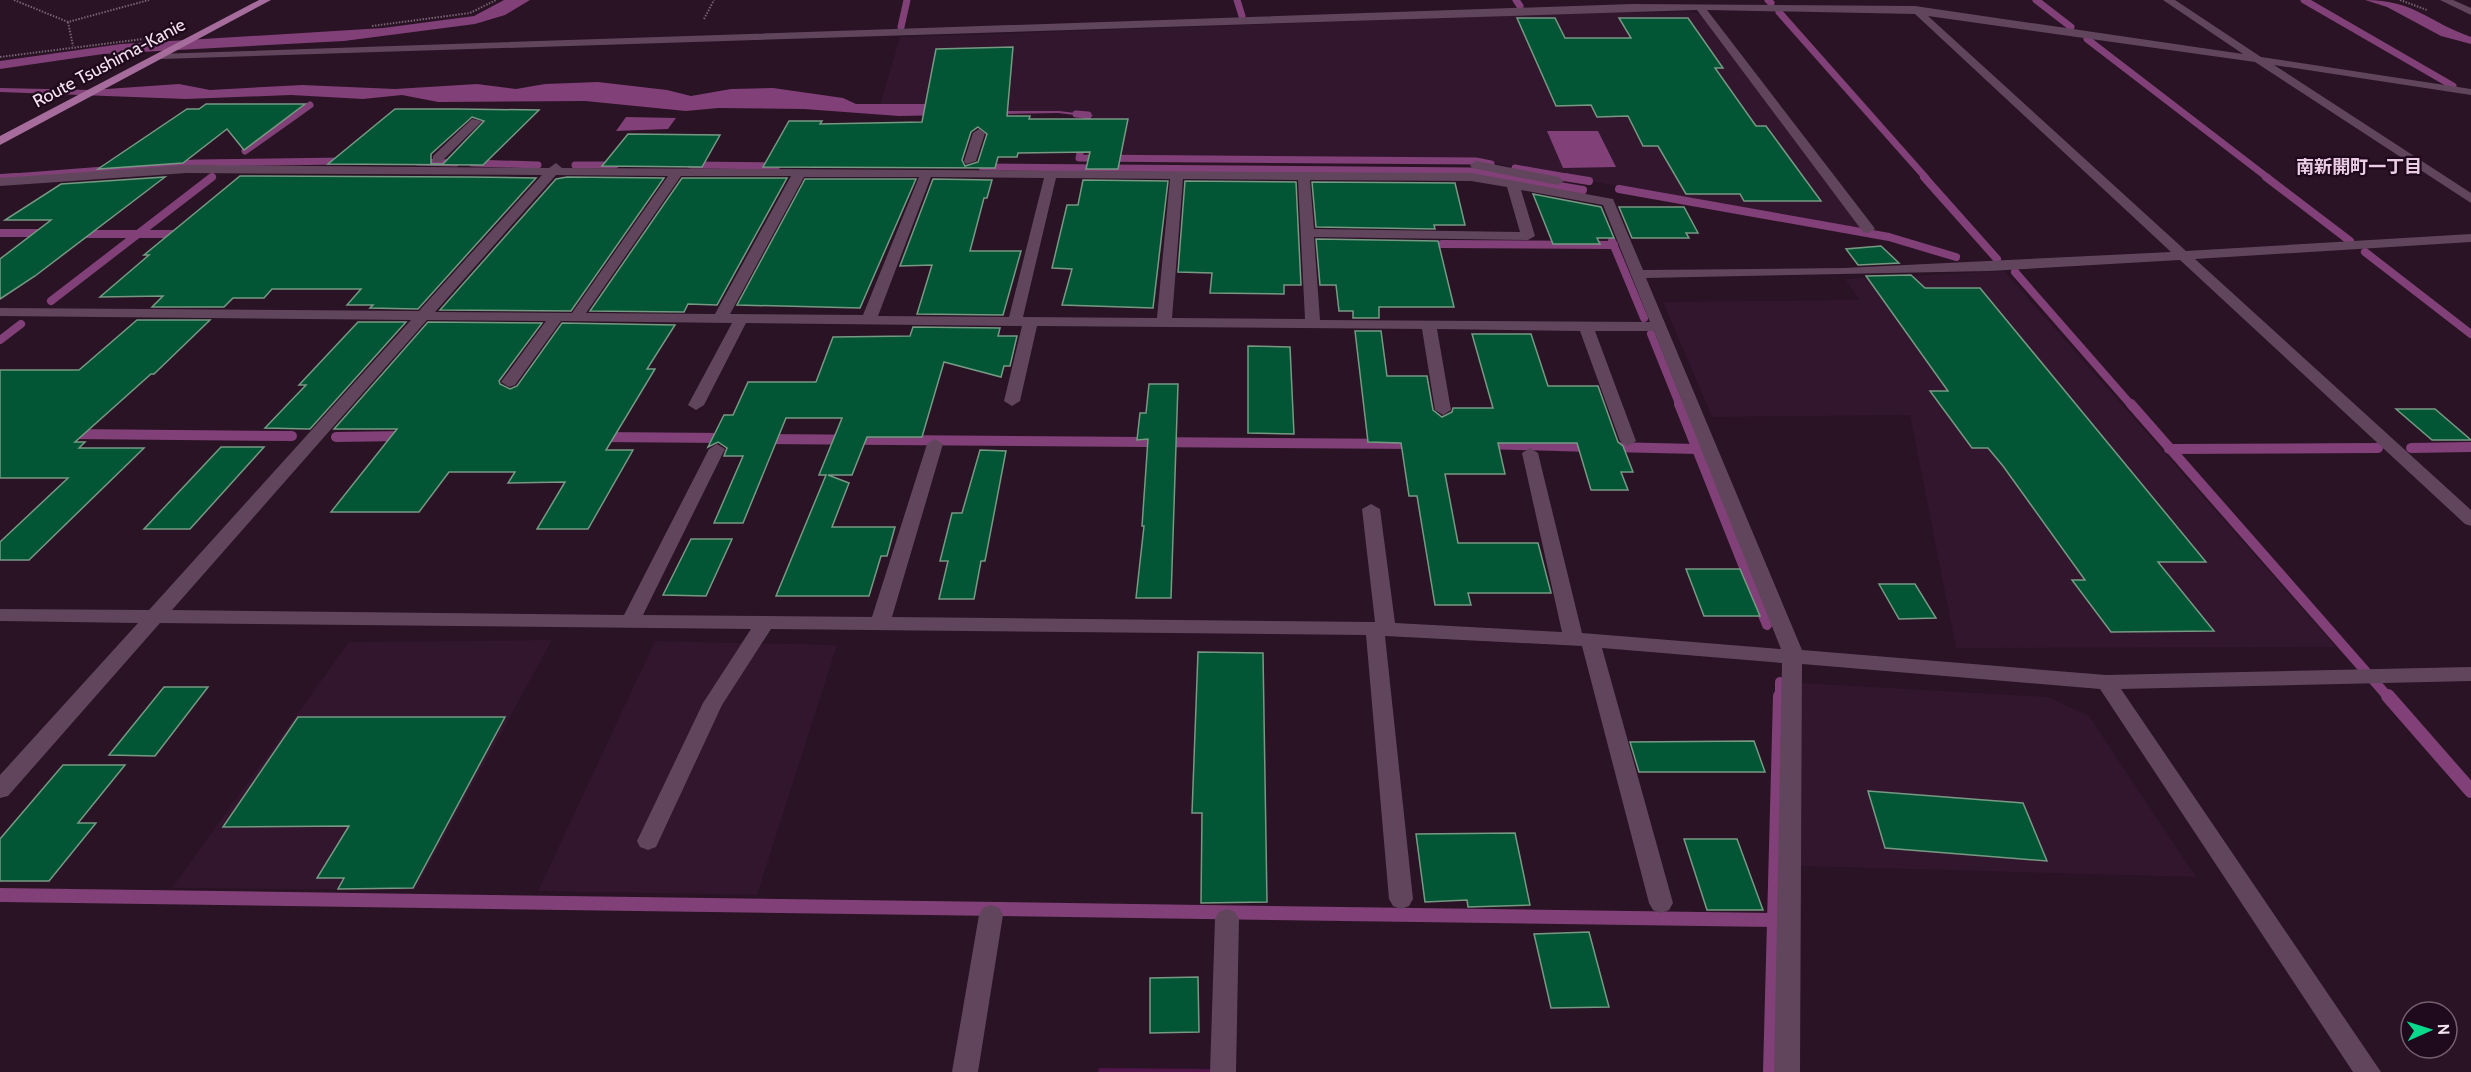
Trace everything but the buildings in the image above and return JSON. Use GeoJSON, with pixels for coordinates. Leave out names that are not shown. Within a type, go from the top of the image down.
{"type":"FeatureCollection","features":[{"type":"Feature","properties":{"kind":"main road","name":"Route Tsushima-Kanie"},"geometry":{"type":"LineString","coordinates":[[0,141],[266,0]]}},
{"type":"Feature","properties":{"kind":"street"},"geometry":{"type":"LineString","coordinates":[[1904,0],[2471,520]]}},
{"type":"Feature","properties":{"kind":"street"},"geometry":{"type":"LineString","coordinates":[[2168,0],[2471,200]]}},
{"type":"Feature","properties":{"kind":"street"},"geometry":{"type":"LineString","coordinates":[[2445,0],[2471,12]]}},
{"type":"Feature","properties":{"kind":"street"},"geometry":{"type":"LineString","coordinates":[[165,54],[1630,3],[1700,7],[1916,11],[2471,92]]}},
{"type":"Feature","properties":{"kind":"street"},"geometry":{"type":"LineString","coordinates":[[1700,7],[1868,229]]}},
{"type":"Feature","properties":{"kind":"street"},"geometry":{"type":"LineString","coordinates":[[437,159],[476,121]]}},
{"type":"Feature","properties":{"kind":"street"},"geometry":{"type":"LineString","coordinates":[[970,161],[979,133]]}},
{"type":"Feature","properties":{"kind":"street"},"geometry":{"type":"LineString","coordinates":[[0,174],[227,158],[1477,165],[1601,189],[1660,327],[1793,657],[1787,1072]]}},
{"type":"Feature","properties":{"kind":"street"},"geometry":{"type":"LineString","coordinates":[[0,790],[562,160]]}},
{"type":"Feature","properties":{"kind":"street"},"geometry":{"type":"LineString","coordinates":[[0,182],[187,169],[1471,177],[1608,202]]}},
{"type":"Feature","properties":{"kind":"street"},"geometry":{"type":"LineString","coordinates":[[577,316],[677,172]]}},
{"type":"Feature","properties":{"kind":"street"},"geometry":{"type":"LineString","coordinates":[[721,317],[800,172]]}},
{"type":"Feature","properties":{"kind":"street"},"geometry":{"type":"LineString","coordinates":[[869,319],[927,173]]}},
{"type":"Feature","properties":{"kind":"street"},"geometry":{"type":"LineString","coordinates":[[1012,401],[1023,320],[1051,174]]}},
{"type":"Feature","properties":{"kind":"street"},"geometry":{"type":"LineString","coordinates":[[1164,322],[1177,175]]}},
{"type":"Feature","properties":{"kind":"street"},"geometry":{"type":"LineString","coordinates":[[1304,176],[1313,323]]}},
{"type":"Feature","properties":{"kind":"street"},"geometry":{"type":"LineString","coordinates":[[1309,233],[1528,236],[1513,185]]}},
{"type":"Feature","properties":{"kind":"street"},"geometry":{"type":"LineString","coordinates":[[1638,274],[1844,272],[2471,238]]}},
{"type":"Feature","properties":{"kind":"street"},"geometry":{"type":"LineString","coordinates":[[0,312],[558,315],[1660,327]]}},
{"type":"Feature","properties":{"kind":"street"},"geometry":{"type":"LineString","coordinates":[[509,382],[558,315]]}},
{"type":"Feature","properties":{"kind":"street"},"geometry":{"type":"LineString","coordinates":[[696,405],[742,317]]}},
{"type":"Feature","properties":{"kind":"street"},"geometry":{"type":"LineString","coordinates":[[1429,324],[1443,410]]}},
{"type":"Feature","properties":{"kind":"street"},"geometry":{"type":"LineString","coordinates":[[1586,326],[1628,441]]}},
{"type":"Feature","properties":{"kind":"street"},"geometry":{"type":"LineString","coordinates":[[880,624],[935,444]]}},
{"type":"Feature","properties":{"kind":"street"},"geometry":{"type":"LineString","coordinates":[[630,622],[717,449]]}},
{"type":"Feature","properties":{"kind":"street"},"geometry":{"type":"LineString","coordinates":[[1530,453],[1581,639],[1661,903]]}},
{"type":"Feature","properties":{"kind":"street"},"geometry":{"type":"LineString","coordinates":[[1371,509],[1401,899]]}},
{"type":"Feature","properties":{"kind":"street"},"geometry":{"type":"LineString","coordinates":[[0,615],[1381,629],[1581,639],[2106,682],[2471,674]]}},
{"type":"Feature","properties":{"kind":"street"},"geometry":{"type":"LineString","coordinates":[[648,841],[713,703],[765,623]]}},
{"type":"Feature","properties":{"kind":"street"},"geometry":{"type":"LineString","coordinates":[[2106,682],[2368,1072]]}},
{"type":"Feature","properties":{"kind":"street"},"geometry":{"type":"LineString","coordinates":[[965,1072],[991,915]]}},
{"type":"Feature","properties":{"kind":"street"},"geometry":{"type":"LineString","coordinates":[[1222,1072],[1227,918]]}},
{"type":"Feature","properties":{"kind":"path"},"geometry":{"type":"LineString","coordinates":[[14,0],[68,22],[149,0]]}},
{"type":"Feature","properties":{"kind":"path"},"geometry":{"type":"LineString","coordinates":[[369,27],[470,13],[496,0]]}},
{"type":"Feature","properties":{"kind":"path"},"geometry":{"type":"LineString","coordinates":[[68,22],[73,46]]}},
{"type":"Feature","properties":{"kind":"path"},"geometry":{"type":"LineString","coordinates":[[0,57],[73,46],[151,38]]}},
{"type":"Feature","properties":{"kind":"shaded area"},"geometry":{"type":"Polygon","coordinates":[[[504,0],[530,0],[505,15],[475,24],[344,41],[103,54],[0,69],[0,61],[121,44],[383,28],[474,16],[504,0]]]}},
{"type":"Feature","properties":{"kind":"shaded area"},"geometry":{"type":"Polygon","coordinates":[[[2365,0],[2382,1],[2409,8],[2471,37],[2471,44],[2441,36],[2387,7],[2365,0]]]}},
{"type":"Feature","properties":{"kind":"shaded area"},"geometry":{"type":"Polygon","coordinates":[[[1694,12],[1701,14],[1865,231],[1475,160],[1086,157],[1092,115],[1059,111],[984,111],[947,104],[880,105],[900,37],[1587,13],[1694,12]]]}},
{"type":"Feature","properties":{"kind":"shaded area"},"geometry":{"type":"Polygon","coordinates":[[[598,82],[667,90],[691,96],[731,89],[773,88],[843,98],[856,104],[947,104],[984,111],[1059,111],[1093,115],[1091,117],[1058,113],[899,116],[804,109],[718,108],[686,111],[585,101],[438,102],[402,95],[363,99],[291,95],[186,99],[0,92],[0,88],[92,90],[179,84],[210,90],[302,85],[395,89],[477,84],[516,89],[545,84],[598,82]]]}},
{"type":"Feature","properties":{"kind":"shaded area"},"geometry":{"type":"Polygon","coordinates":[[[626,117],[676,118],[668,129],[616,131],[626,117]]]}},
{"type":"Feature","properties":{"kind":"shaded area"},"geometry":{"type":"Polygon","coordinates":[[[1547,131],[1598,131],[1616,167],[1563,168],[1547,131]]]}},
{"type":"Feature","properties":{"kind":"shaded area"},"geometry":{"type":"Polygon","coordinates":[[[2004,271],[2336,647],[1956,648],[1910,415],[1712,417],[1663,302],[1860,300],[1845,279],[2004,271]]]}},
{"type":"Feature","properties":{"kind":"shaded area"},"geometry":{"type":"Polygon","coordinates":[[[552,640],[415,890],[172,888],[349,642],[552,640]]]}},
{"type":"Feature","properties":{"kind":"shaded area"},"geometry":{"type":"Polygon","coordinates":[[[655,641],[837,645],[757,895],[538,891],[655,641]]]}},
{"type":"Feature","properties":{"kind":"shaded area"},"geometry":{"type":"Polygon","coordinates":[[[1802,683],[2048,697],[2089,716],[2196,877],[1801,866],[1802,683]]]}},
{"type":"Feature","properties":{"kind":"shaded area"},"geometry":{"type":"Polygon","coordinates":[[[1099,1068],[1212,1069],[1212,1072],[1098,1072],[1099,1068]]]}},
{"type":"Feature","properties":{"kind":"waterway"},"geometry":{"type":"LineString","coordinates":[[901,27],[907,0]]}},
{"type":"Feature","properties":{"kind":"waterway"},"geometry":{"type":"LineString","coordinates":[[1237,0],[1242,16]]}},
{"type":"Feature","properties":{"kind":"waterway"},"geometry":{"type":"LineString","coordinates":[[1516,0],[1520,6]]}},
{"type":"Feature","properties":{"kind":"waterway"},"geometry":{"type":"LineString","coordinates":[[1768,0],[1771,3]]}},
{"type":"Feature","properties":{"kind":"waterway"},"geometry":{"type":"LineString","coordinates":[[2036,0],[2071,27]]}},
{"type":"Feature","properties":{"kind":"waterway"},"geometry":{"type":"LineString","coordinates":[[2304,0],[2453,86]]}},
{"type":"Feature","properties":{"kind":"waterway"},"geometry":{"type":"LineString","coordinates":[[1779,12],[1926,178]]}},
{"type":"Feature","properties":{"kind":"waterway"},"geometry":{"type":"LineString","coordinates":[[2087,39],[2268,178]]}},
{"type":"Feature","properties":{"kind":"waterway"},"geometry":{"type":"LineString","coordinates":[[245,151],[310,105]]}},
{"type":"Feature","properties":{"kind":"waterway"},"geometry":{"type":"LineString","coordinates":[[1076,114],[1088,115],[1079,158],[1476,161],[1491,164]]}},
{"type":"Feature","properties":{"kind":"waterway"},"geometry":{"type":"LineString","coordinates":[[19,177],[0,178],[195,163],[345,161]]}},
{"type":"Feature","properties":{"kind":"waterway"},"geometry":{"type":"LineString","coordinates":[[418,162],[456,163]]}},
{"type":"Feature","properties":{"kind":"waterway"},"geometry":{"type":"LineString","coordinates":[[472,163],[538,165]]}},
{"type":"Feature","properties":{"kind":"waterway"},"geometry":{"type":"LineString","coordinates":[[575,165],[615,165]]}},
{"type":"Feature","properties":{"kind":"waterway"},"geometry":{"type":"LineString","coordinates":[[691,165],[777,166]]}},
{"type":"Feature","properties":{"kind":"waterway"},"geometry":{"type":"LineString","coordinates":[[982,167],[1475,171],[1515,178]]}},
{"type":"Feature","properties":{"kind":"waterway"},"geometry":{"type":"LineString","coordinates":[[1515,168],[1572,178]]}},
{"type":"Feature","properties":{"kind":"waterway"},"geometry":{"type":"LineString","coordinates":[[138,234],[212,177]]}},
{"type":"Feature","properties":{"kind":"waterway"},"geometry":{"type":"LineString","coordinates":[[1506,177],[1583,190]]}},
{"type":"Feature","properties":{"kind":"waterway"},"geometry":{"type":"LineString","coordinates":[[1564,177],[1589,181]]}},
{"type":"Feature","properties":{"kind":"waterway"},"geometry":{"type":"LineString","coordinates":[[1924,177],[1997,259]]}},
{"type":"Feature","properties":{"kind":"waterway"},"geometry":{"type":"LineString","coordinates":[[2266,177],[2350,241]]}},
{"type":"Feature","properties":{"kind":"waterway"},"geometry":{"type":"LineString","coordinates":[[1619,189],[1889,237],[1956,257]]}},
{"type":"Feature","properties":{"kind":"waterway"},"geometry":{"type":"LineString","coordinates":[[0,233],[46,233]]}},
{"type":"Feature","properties":{"kind":"waterway"},"geometry":{"type":"LineString","coordinates":[[77,234],[138,234]]}},
{"type":"Feature","properties":{"kind":"waterway"},"geometry":{"type":"LineString","coordinates":[[51,301],[138,234]]}},
{"type":"Feature","properties":{"kind":"waterway"},"geometry":{"type":"LineString","coordinates":[[138,234],[184,234]]}},
{"type":"Feature","properties":{"kind":"waterway"},"geometry":{"type":"LineString","coordinates":[[1612,241],[1614,245]]}},
{"type":"Feature","properties":{"kind":"waterway"},"geometry":{"type":"LineString","coordinates":[[1442,244],[1614,245]]}},
{"type":"Feature","properties":{"kind":"waterway"},"geometry":{"type":"LineString","coordinates":[[1614,245],[1644,318]]}},
{"type":"Feature","properties":{"kind":"waterway"},"geometry":{"type":"LineString","coordinates":[[2365,252],[2471,334]]}},
{"type":"Feature","properties":{"kind":"waterway"},"geometry":{"type":"LineString","coordinates":[[2015,272],[2132,406]]}},
{"type":"Feature","properties":{"kind":"waterway"},"geometry":{"type":"LineString","coordinates":[[0,340],[21,324]]}},
{"type":"Feature","properties":{"kind":"waterway"},"geometry":{"type":"LineString","coordinates":[[1651,334],[1680,406]]}},
{"type":"Feature","properties":{"kind":"waterway"},"geometry":{"type":"LineString","coordinates":[[1679,404],[1697,449]]}},
{"type":"Feature","properties":{"kind":"waterway"},"geometry":{"type":"LineString","coordinates":[[2131,404],[2170,449]]}},
{"type":"Feature","properties":{"kind":"waterway"},"geometry":{"type":"LineString","coordinates":[[71,434],[292,436]]}},
{"type":"Feature","properties":{"kind":"waterway"},"geometry":{"type":"LineString","coordinates":[[336,437],[403,436]]}},
{"type":"Feature","properties":{"kind":"waterway"},"geometry":{"type":"LineString","coordinates":[[599,437],[724,438]]}},
{"type":"Feature","properties":{"kind":"waterway"},"geometry":{"type":"LineString","coordinates":[[764,439],[1414,444]]}},
{"type":"Feature","properties":{"kind":"waterway"},"geometry":{"type":"LineString","coordinates":[[1484,444],[1591,447]]}},
{"type":"Feature","properties":{"kind":"waterway"},"geometry":{"type":"LineString","coordinates":[[1610,447],[1697,449]]}},
{"type":"Feature","properties":{"kind":"waterway"},"geometry":{"type":"LineString","coordinates":[[2411,448],[2471,447]]}},
{"type":"Feature","properties":{"kind":"waterway"},"geometry":{"type":"LineString","coordinates":[[2170,449],[2378,448]]}},
{"type":"Feature","properties":{"kind":"waterway"},"geometry":{"type":"LineString","coordinates":[[1697,449],[1767,625]]}},
{"type":"Feature","properties":{"kind":"waterway"},"geometry":{"type":"LineString","coordinates":[[2170,449],[2389,698]]}},
{"type":"Feature","properties":{"kind":"waterway"},"geometry":{"type":"LineString","coordinates":[[1780,682],[1780,696]]}},
{"type":"Feature","properties":{"kind":"waterway"},"geometry":{"type":"LineString","coordinates":[[1770,1072],[1780,696]]}},
{"type":"Feature","properties":{"kind":"waterway"},"geometry":{"type":"LineString","coordinates":[[2388,696],[2471,791]]}},
{"type":"Feature","properties":{"kind":"waterway"},"geometry":{"type":"LineString","coordinates":[[0,895],[1773,920]]}},
{"type":"Feature","properties":{"kind":"district","name":"南新開町一丁目"},"geometry":{"type":"Point","coordinates":[2359,167]}}]}
